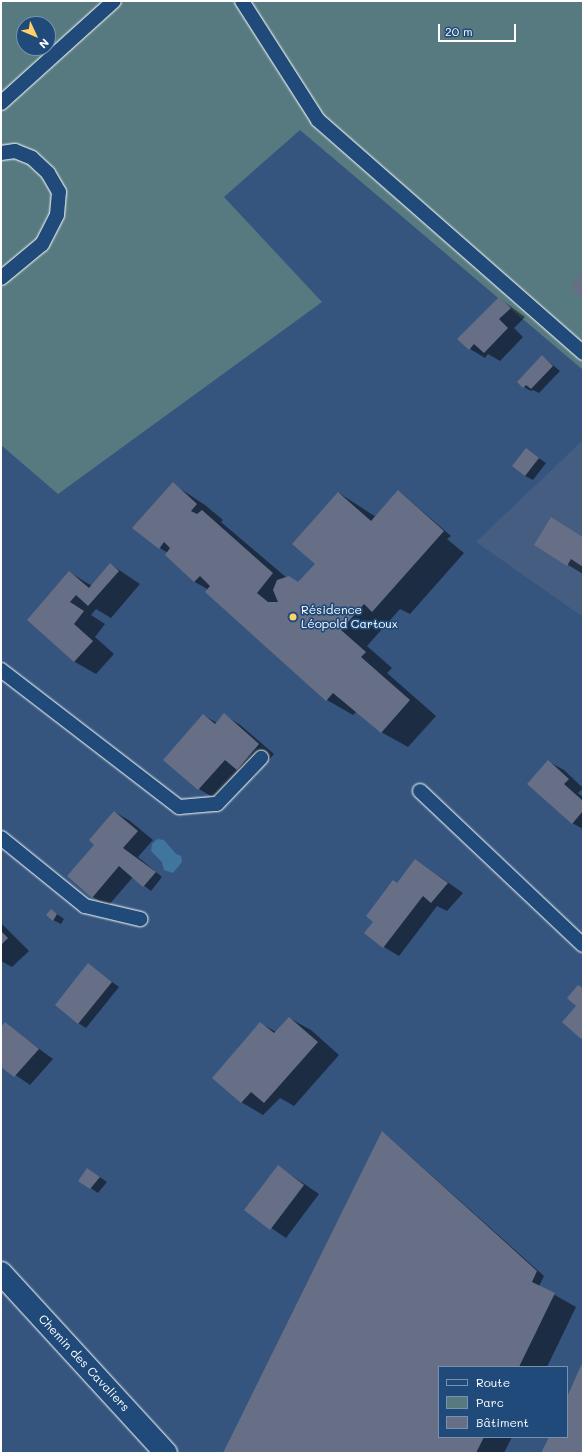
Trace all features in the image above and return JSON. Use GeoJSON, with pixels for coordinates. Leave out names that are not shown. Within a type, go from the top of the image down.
{"type":"FeatureCollection","features":[{"type":"Feature","properties":{"kind":"street","name":"Chemin des Cavaliers"},"geometry":{"type":"LineString","coordinates":[[1,1273],[166,1453]]}},
{"type":"Feature","properties":{"kind":"lane"},"geometry":{"type":"LineString","coordinates":[[1,104],[114,1]]}},
{"type":"Feature","properties":{"kind":"lane"},"geometry":{"type":"LineString","coordinates":[[242,1],[318,120],[583,353]]}},
{"type":"Feature","properties":{"kind":"lane"},"geometry":{"type":"LineString","coordinates":[[1,153],[15,151],[32,158],[48,173],[59,192],[57,215],[42,244],[1,278]]}},
{"type":"Feature","properties":{"kind":"lane"},"geometry":{"type":"LineString","coordinates":[[1,670],[179,807],[217,804],[261,758]]}},
{"type":"Feature","properties":{"kind":"lane"},"geometry":{"type":"LineString","coordinates":[[420,791],[583,945]]}},
{"type":"Feature","properties":{"kind":"lane"},"geometry":{"type":"LineString","coordinates":[[1,838],[85,906],[140,919]]}},
{"type":"Feature","properties":{"kind":"shaded area"},"geometry":{"type":"Polygon","coordinates":[[[583,440],[583,617],[476,542],[583,440]]]}},
{"type":"Feature","properties":{"kind":"shaded area"},"geometry":{"type":"Polygon","coordinates":[[[157,839],[164,840],[176,854],[181,856],[182,862],[173,873],[164,870],[162,862],[151,851],[152,844],[157,839]]]}},
{"type":"Feature","properties":{"kind":"green space"},"geometry":{"type":"Polygon","coordinates":[[[1,1],[583,1],[583,370],[300,130],[224,197],[322,302],[58,494],[1,445],[1,1]]]}},
{"type":"Feature","properties":{"kind":"building"},"geometry":{"type":"Polygon","coordinates":[[[583,272],[583,299],[570,287],[583,272]]]}},
{"type":"Feature","properties":{"kind":"building"},"geometry":{"type":"Polygon","coordinates":[[[499,297],[511,308],[499,319],[508,328],[484,353],[474,344],[469,350],[457,339],[499,297]]]}},
{"type":"Feature","properties":{"kind":"building"},"geometry":{"type":"Polygon","coordinates":[[[542,355],[553,366],[531,389],[526,385],[523,388],[517,382],[542,355]]]}},
{"type":"Feature","properties":{"kind":"building"},"geometry":{"type":"Polygon","coordinates":[[[526,448],[539,458],[525,476],[512,466],[526,448]]]}},
{"type":"Feature","properties":{"kind":"building","name":"Résidence Léopold Cartoux"},"geometry":{"type":"Polygon","coordinates":[[[173,482],[197,504],[191,511],[197,514],[202,510],[273,573],[257,593],[268,602],[278,602],[273,590],[277,580],[289,576],[298,582],[315,564],[292,544],[338,492],[371,521],[398,490],[444,531],[372,612],[364,604],[341,630],[366,652],[361,657],[410,700],[381,733],[333,693],[326,701],[205,592],[210,586],[200,576],[194,582],[165,555],[170,548],[164,542],[159,549],[132,528],[173,482]]]}},
{"type":"Feature","properties":{"kind":"building"},"geometry":{"type":"Polygon","coordinates":[[[551,517],[583,537],[583,567],[571,559],[567,566],[534,545],[551,517]]]}},
{"type":"Feature","properties":{"kind":"building"},"geometry":{"type":"Polygon","coordinates":[[[110,563],[119,571],[88,606],[76,595],[70,602],[84,611],[74,624],[93,641],[74,662],[27,620],[69,571],[89,588],[110,563]]]}},
{"type":"Feature","properties":{"kind":"building"},"geometry":{"type":"Polygon","coordinates":[[[224,713],[259,744],[237,770],[225,760],[198,790],[163,760],[203,714],[215,724],[224,713]]]}},
{"type":"Feature","properties":{"kind":"building"},"geometry":{"type":"Polygon","coordinates":[[[548,760],[569,779],[564,784],[583,801],[583,811],[572,824],[527,784],[548,760]]]}},
{"type":"Feature","properties":{"kind":"building"},"geometry":{"type":"Polygon","coordinates":[[[114,811],[138,831],[123,848],[156,872],[143,887],[119,866],[92,898],[67,876],[94,845],[89,840],[114,811]]]}},
{"type":"Feature","properties":{"kind":"building"},"geometry":{"type":"Polygon","coordinates":[[[415,859],[448,883],[431,903],[423,896],[383,948],[364,933],[373,922],[366,916],[393,880],[397,883],[415,859]]]}},
{"type":"Feature","properties":{"kind":"building"},"geometry":{"type":"Polygon","coordinates":[[[51,909],[57,914],[53,921],[46,915],[51,909]]]}},
{"type":"Feature","properties":{"kind":"building"},"geometry":{"type":"Polygon","coordinates":[[[1,931],[8,938],[1,945],[1,931]]]}},
{"type":"Feature","properties":{"kind":"building"},"geometry":{"type":"Polygon","coordinates":[[[88,963],[112,982],[78,1024],[55,1005],[88,963]]]}},
{"type":"Feature","properties":{"kind":"building"},"geometry":{"type":"Polygon","coordinates":[[[578,985],[583,988],[583,1037],[581,1039],[562,1022],[576,1006],[567,998],[578,985]]]}},
{"type":"Feature","properties":{"kind":"building"},"geometry":{"type":"Polygon","coordinates":[[[289,1017],[318,1042],[264,1103],[251,1092],[241,1103],[212,1078],[260,1022],[274,1033],[289,1017]]]}},
{"type":"Feature","properties":{"kind":"building"},"geometry":{"type":"Polygon","coordinates":[[[5,1022],[39,1049],[14,1077],[1,1067],[1,1027],[5,1022]]]}},
{"type":"Feature","properties":{"kind":"building"},"geometry":{"type":"Polygon","coordinates":[[[382,1131],[537,1271],[532,1282],[555,1293],[519,1366],[438,1366],[438,1438],[484,1438],[476,1453],[223,1453],[382,1131]]]}},
{"type":"Feature","properties":{"kind":"building"},"geometry":{"type":"Polygon","coordinates":[[[278,1165],[304,1185],[270,1230],[244,1210],[278,1165]]]}},
{"type":"Feature","properties":{"kind":"building"},"geometry":{"type":"Polygon","coordinates":[[[87,1168],[100,1177],[90,1189],[78,1181],[87,1168]]]}},
{"type":"Feature","properties":{"kind":"building"},"geometry":{"type":"Polygon","coordinates":[[[583,1361],[583,1453],[541,1453],[548,1438],[568,1438],[568,1395],[583,1361]]]}},
{"type":"Feature","properties":{"kind":"place","name":"Résidence Léopold Cartoux"},"geometry":{"type":"Point","coordinates":[293,617]}}]}
